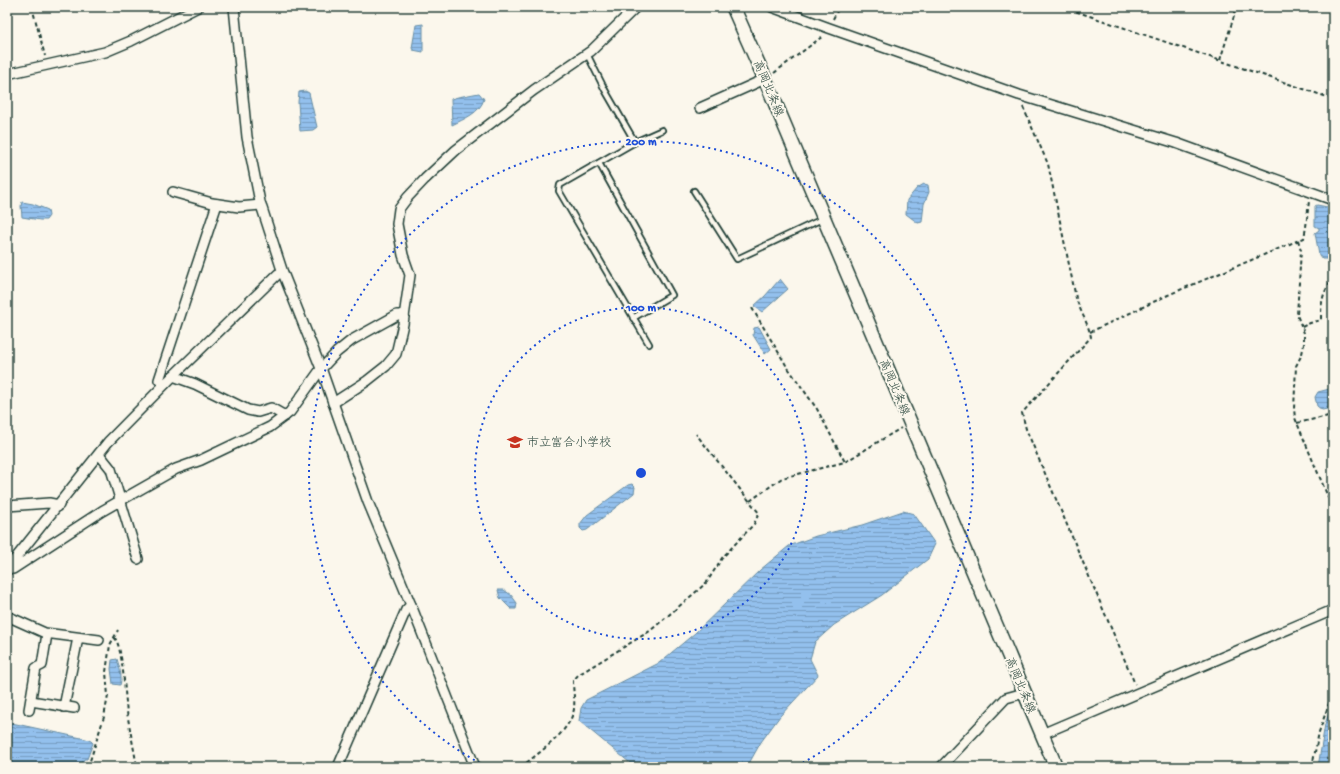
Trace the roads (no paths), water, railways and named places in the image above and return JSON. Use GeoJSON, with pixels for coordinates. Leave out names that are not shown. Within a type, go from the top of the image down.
{"type":"FeatureCollection","features":[{"type":"Feature","properties":{"kind":"main road","name":"高岡北条線"},"geometry":{"type":"LineString","coordinates":[[733,7],[911,422],[1056,767]]}},
{"type":"Feature","properties":{"kind":"street"},"geometry":{"type":"LineString","coordinates":[[7,74],[105,52],[131,41],[198,7]]}},
{"type":"Feature","properties":{"kind":"street"},"geometry":{"type":"LineString","coordinates":[[234,7],[247,137],[261,206],[283,273],[321,369],[368,502],[411,605],[475,767]]}},
{"type":"Feature","properties":{"kind":"street"},"geometry":{"type":"LineString","coordinates":[[333,403],[367,381],[386,366],[396,354],[410,275],[403,255],[397,224],[399,209],[408,197],[456,150],[534,90],[587,54],[636,7]]}},
{"type":"Feature","properties":{"kind":"street"},"geometry":{"type":"LineString","coordinates":[[772,7],[1019,95],[1176,143],[1333,200]]}},
{"type":"Feature","properties":{"kind":"street"},"geometry":{"type":"LineString","coordinates":[[700,108],[765,79]]}},
{"type":"Feature","properties":{"kind":"street"},"geometry":{"type":"LineString","coordinates":[[172,192],[217,204],[239,207],[261,206]]}},
{"type":"Feature","properties":{"kind":"street"},"geometry":{"type":"LineString","coordinates":[[165,384],[159,380],[217,204]]}},
{"type":"Feature","properties":{"kind":"street"},"geometry":{"type":"LineString","coordinates":[[8,568],[108,442],[173,376],[278,274],[283,273]]}},
{"type":"Feature","properties":{"kind":"street"},"geometry":{"type":"LineString","coordinates":[[8,568],[13,569],[102,511],[176,469],[270,427],[285,416],[321,369],[337,352],[352,340],[397,315],[404,315]]}},
{"type":"Feature","properties":{"kind":"street"},"geometry":{"type":"LineString","coordinates":[[173,376],[195,384],[248,410],[258,412],[271,408],[285,416]]}},
{"type":"Feature","properties":{"kind":"street"},"geometry":{"type":"LineString","coordinates":[[99,454],[111,469],[138,559]]}},
{"type":"Feature","properties":{"kind":"street"},"geometry":{"type":"LineString","coordinates":[[7,506],[49,503],[59,505]]}},
{"type":"Feature","properties":{"kind":"street"},"geometry":{"type":"LineString","coordinates":[[338,767],[406,610],[411,605]]}},
{"type":"Feature","properties":{"kind":"street"},"geometry":{"type":"LineString","coordinates":[[1042,734],[1333,610]]}},
{"type":"Feature","properties":{"kind":"street"},"geometry":{"type":"LineString","coordinates":[[7,616],[47,634],[99,640]]}},
{"type":"Feature","properties":{"kind":"street"},"geometry":{"type":"LineString","coordinates":[[47,634],[42,665],[36,668],[30,705],[74,708]]}},
{"type":"Feature","properties":{"kind":"street"},"geometry":{"type":"LineString","coordinates":[[64,707],[78,638]]}},
{"type":"Feature","properties":{"kind":"street"},"geometry":{"type":"LineString","coordinates":[[941,767],[1006,698],[1024,693]]}},
{"type":"Feature","properties":{"kind":"lane"},"geometry":{"type":"LineString","coordinates":[[587,54],[605,90],[635,142]]}},
{"type":"Feature","properties":{"kind":"lane"},"geometry":{"type":"LineString","coordinates":[[648,344],[559,191],[560,185],[635,142],[662,130]]}},
{"type":"Feature","properties":{"kind":"lane"},"geometry":{"type":"LineString","coordinates":[[599,163],[672,295],[633,318]]}},
{"type":"Feature","properties":{"kind":"lane"},"geometry":{"type":"LineString","coordinates":[[694,191],[737,259],[824,218]]}},
{"type":"Feature","properties":{"kind":"water"},"geometry":{"type":"Polygon","coordinates":[[[423,24],[423,52],[413,50],[412,48],[416,25],[423,24]]]}},
{"type":"Feature","properties":{"kind":"water"},"geometry":{"type":"Polygon","coordinates":[[[305,91],[309,93],[317,127],[313,130],[300,131],[298,102],[299,92],[305,91]]]}},
{"type":"Feature","properties":{"kind":"water"},"geometry":{"type":"Polygon","coordinates":[[[479,93],[484,99],[479,108],[471,115],[452,125],[451,99],[479,93]]]}},
{"type":"Feature","properties":{"kind":"water"},"geometry":{"type":"Polygon","coordinates":[[[924,184],[928,185],[929,192],[924,204],[922,222],[918,223],[906,214],[907,200],[917,188],[924,184]]]}},
{"type":"Feature","properties":{"kind":"water"},"geometry":{"type":"Polygon","coordinates":[[[22,202],[33,204],[48,210],[49,216],[46,220],[22,217],[22,202]]]}},
{"type":"Feature","properties":{"kind":"water"},"geometry":{"type":"Polygon","coordinates":[[[1317,205],[1333,208],[1333,259],[1322,259],[1319,255],[1315,233],[1319,230],[1319,228],[1315,226],[1315,206],[1317,205]]]}},
{"type":"Feature","properties":{"kind":"water"},"geometry":{"type":"Polygon","coordinates":[[[780,279],[788,289],[762,312],[754,306],[780,279]]]}},
{"type":"Feature","properties":{"kind":"water"},"geometry":{"type":"Polygon","coordinates":[[[759,327],[771,349],[765,354],[753,335],[754,328],[759,327]]]}},
{"type":"Feature","properties":{"kind":"water"},"geometry":{"type":"Polygon","coordinates":[[[1333,388],[1333,408],[1322,410],[1317,406],[1315,397],[1318,392],[1333,388]]]}},
{"type":"Feature","properties":{"kind":"water"},"geometry":{"type":"Polygon","coordinates":[[[632,484],[635,487],[634,493],[587,530],[583,531],[580,528],[580,524],[587,515],[628,485],[632,484]]]}},
{"type":"Feature","properties":{"kind":"water"},"geometry":{"type":"Polygon","coordinates":[[[903,511],[914,514],[935,544],[928,559],[882,595],[834,625],[815,642],[810,659],[818,675],[780,716],[761,742],[747,767],[635,767],[579,721],[581,708],[586,700],[659,663],[695,633],[760,570],[789,546],[816,536],[862,525],[903,511]]]}},
{"type":"Feature","properties":{"kind":"water"},"geometry":{"type":"Polygon","coordinates":[[[498,590],[504,590],[511,595],[517,603],[516,609],[511,609],[500,598],[498,590]]]}},
{"type":"Feature","properties":{"kind":"water"},"geometry":{"type":"Polygon","coordinates":[[[117,659],[121,675],[120,685],[113,684],[111,669],[112,660],[117,659]]]}},
{"type":"Feature","properties":{"kind":"water"},"geometry":{"type":"Polygon","coordinates":[[[1333,702],[1333,767],[1318,767],[1325,724],[1333,702]]]}},
{"type":"Feature","properties":{"kind":"water"},"geometry":{"type":"Polygon","coordinates":[[[7,722],[86,739],[93,743],[87,759],[84,759],[81,767],[7,767],[7,722]]]}},
{"type":"Feature","properties":{"kind":"place","name":"市立富合小学校"},"geometry":{"type":"Point","coordinates":[515,442]}}]}
